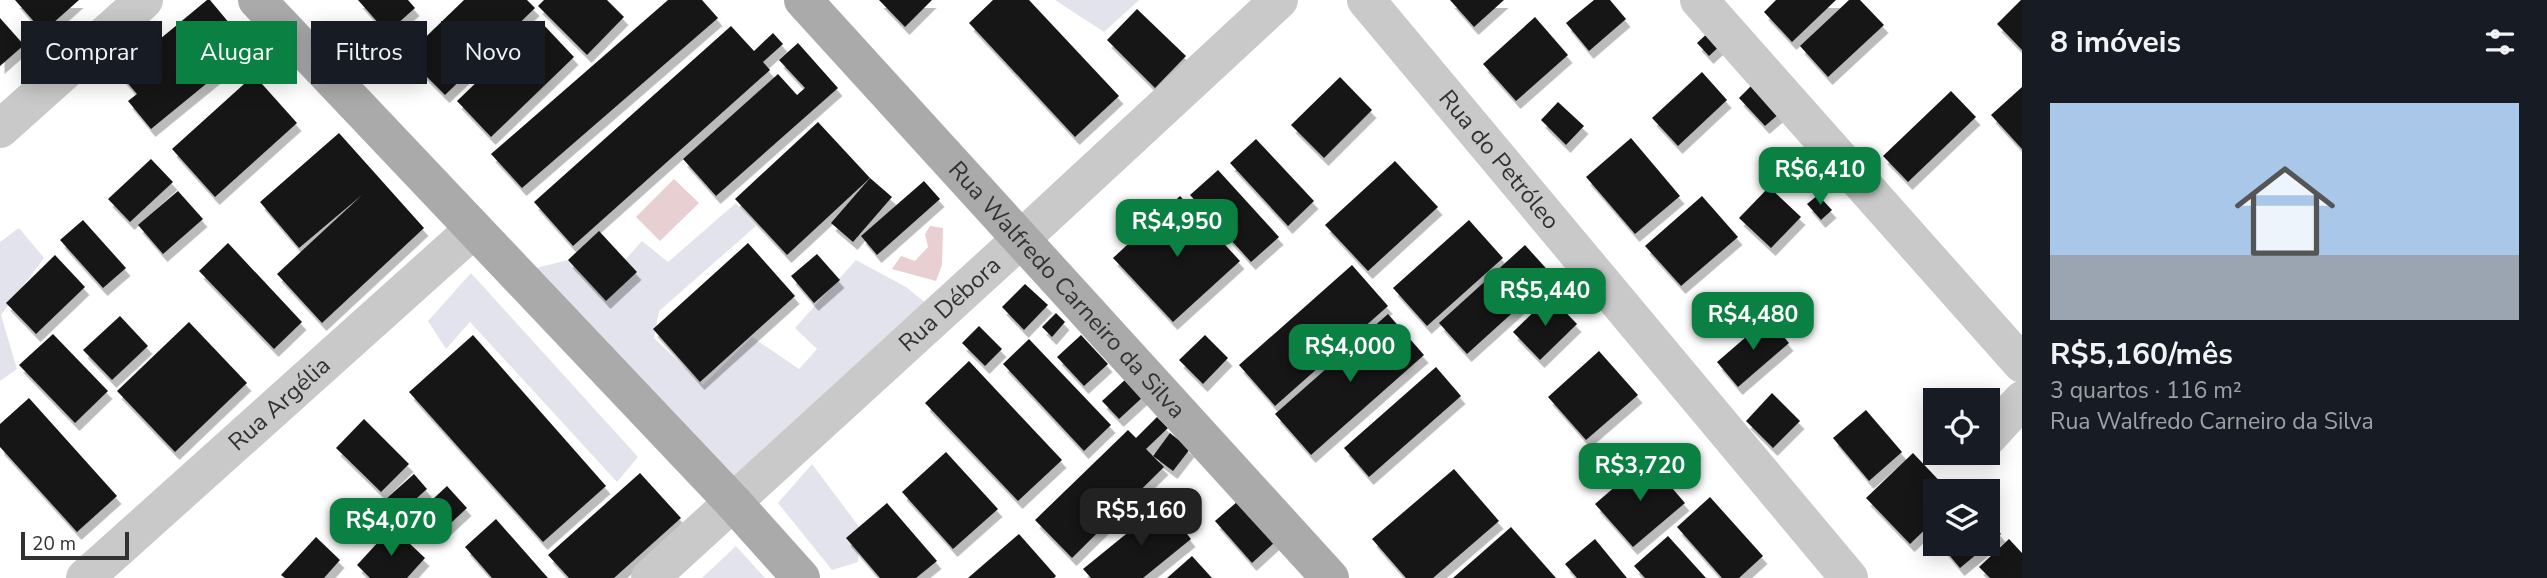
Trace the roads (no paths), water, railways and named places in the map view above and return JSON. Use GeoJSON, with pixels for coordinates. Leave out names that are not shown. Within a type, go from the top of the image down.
{"type":"FeatureCollection","features":[{"type":"Feature","properties":{"kind":"main road"},"geometry":{"type":"LineString","coordinates":[[257,0],[732,501],[801,578]]}},
{"type":"Feature","properties":{"kind":"main road","name":"Rua Walfredo Carneiro da Silva"},"geometry":{"type":"LineString","coordinates":[[803,0],[1331,578]]}},
{"type":"Feature","properties":{"kind":"street"},"geometry":{"type":"LineString","coordinates":[[0,129],[144,0]]}},
{"type":"Feature","properties":{"kind":"street","name":"Rua Débora"},"geometry":{"type":"LineString","coordinates":[[650,578],[1279,0]]}},
{"type":"Feature","properties":{"kind":"street","name":"Rua do Petróleo"},"geometry":{"type":"LineString","coordinates":[[1366,0],[1830,571]]}},
{"type":"Feature","properties":{"kind":"street"},"geometry":{"type":"LineString","coordinates":[[1699,0],[2022,364]]}},
{"type":"Feature","properties":{"kind":"street","name":"Rua Argélia"},"geometry":{"type":"LineString","coordinates":[[85,578],[474,229]]}},
{"type":"Feature","properties":{"kind":"street"},"geometry":{"type":"LineString","coordinates":[[2000,424],[2022,400]]}}]}
